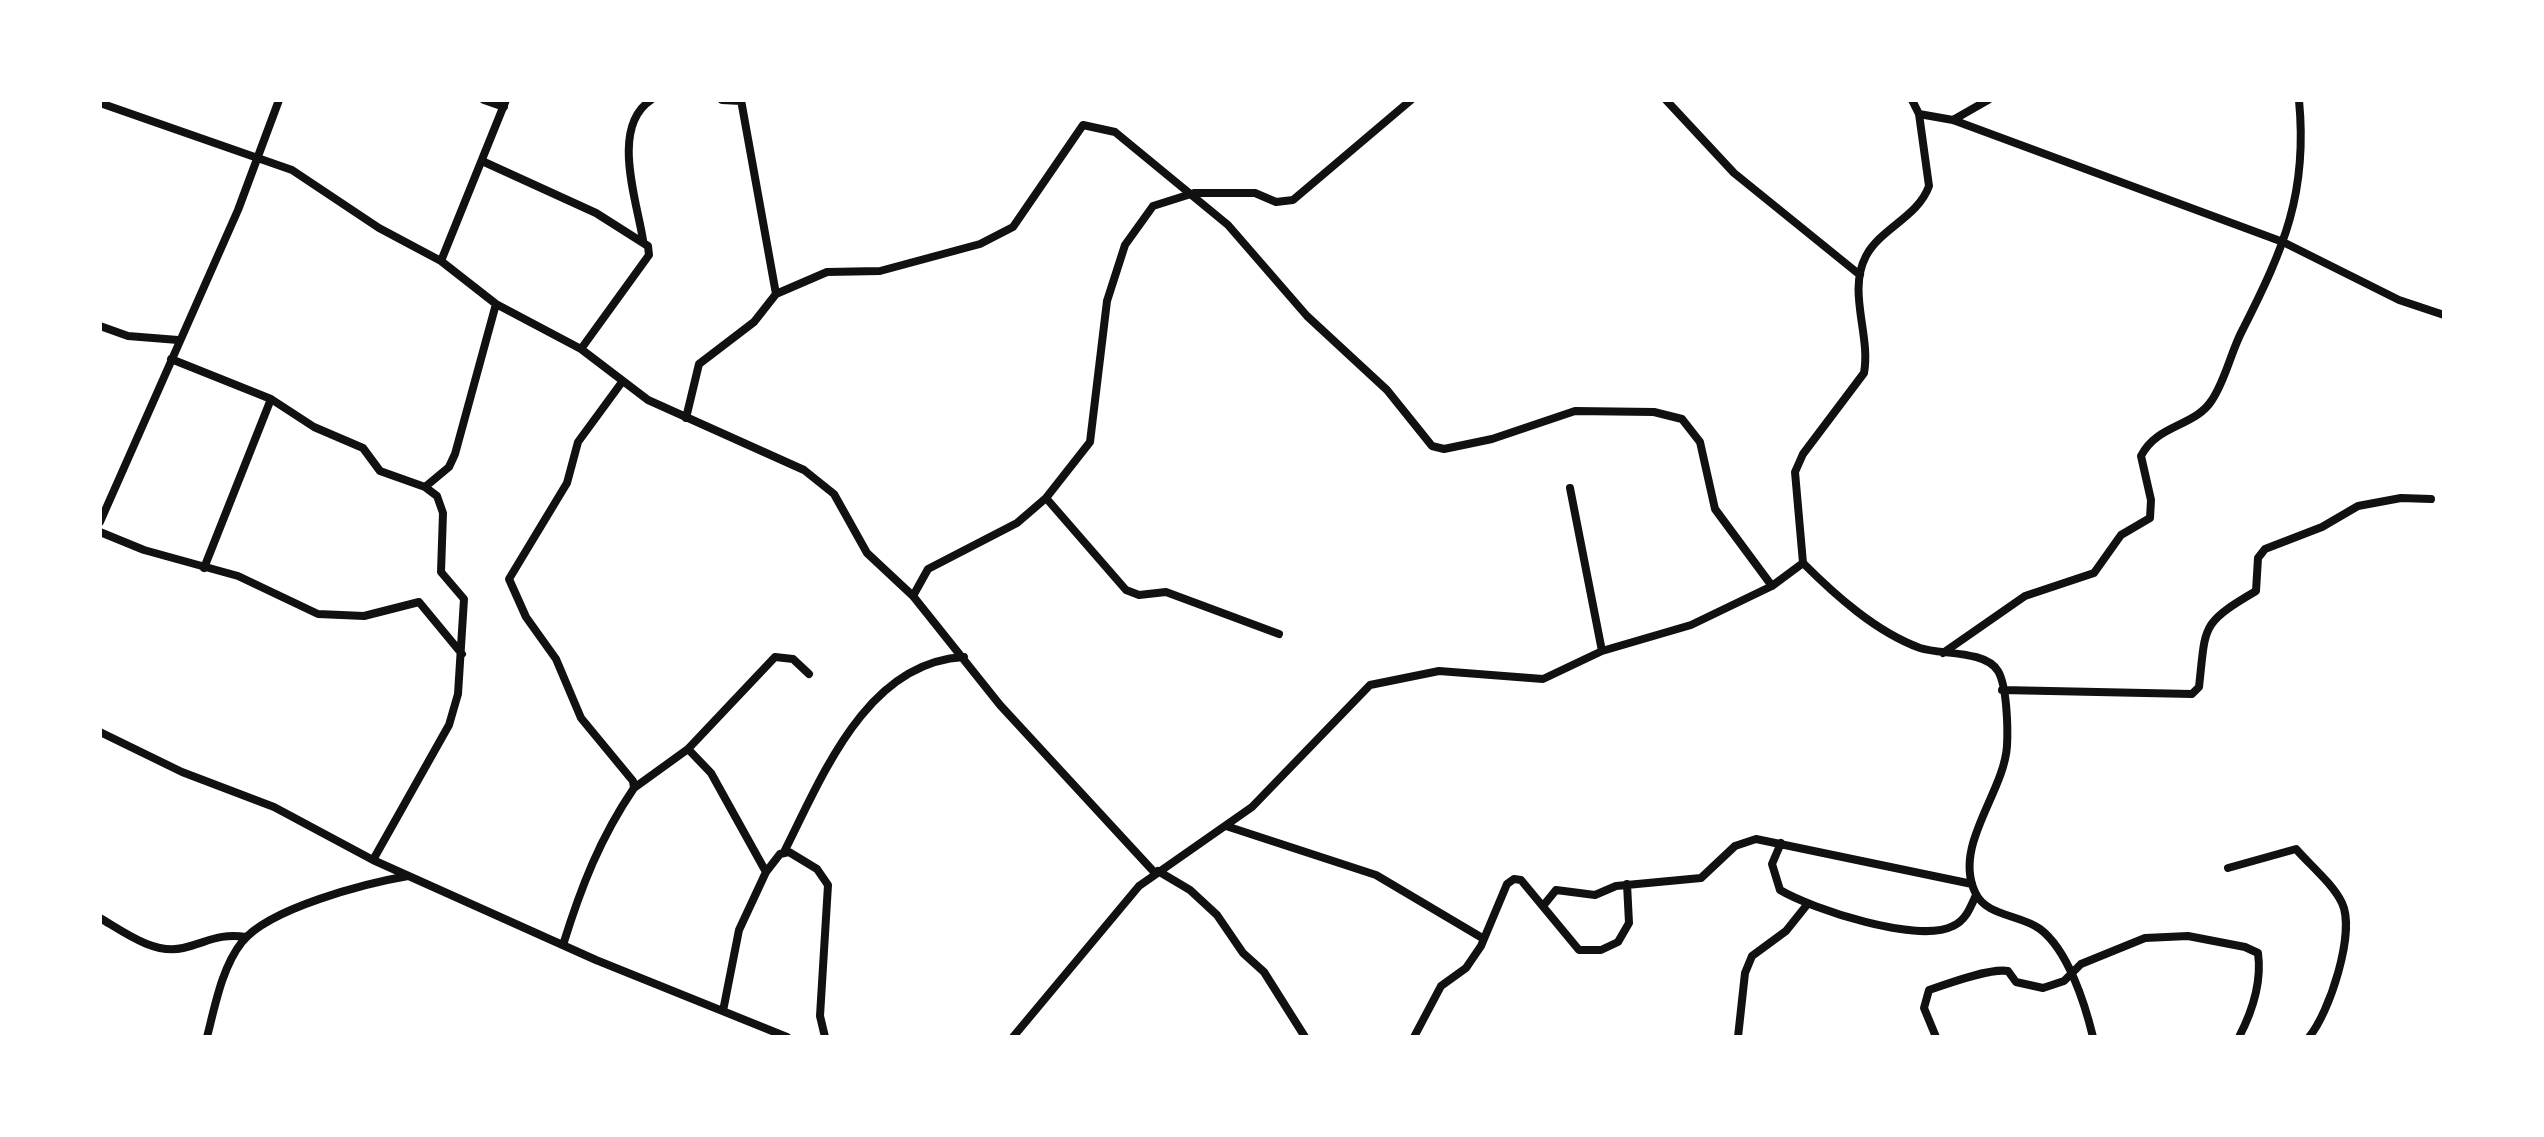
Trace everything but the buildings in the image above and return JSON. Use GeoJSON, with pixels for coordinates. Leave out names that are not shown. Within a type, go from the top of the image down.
{"type":"FeatureCollection","features":[{"type":"Feature","properties":{"kind":"street"},"geometry":{"type":"LineString","coordinates":[[100,522],[260,156],[280,100]]}},
{"type":"Feature","properties":{"kind":"street"},"geometry":{"type":"LineString","coordinates":[[441,261],[505,103],[484,100]]}},
{"type":"Feature","properties":{"kind":"street"},"geometry":{"type":"LineString","coordinates":[[581,349],[648,255],[629,140],[642,107],[651,100]]}},
{"type":"Feature","properties":{"kind":"street"},"geometry":{"type":"LineString","coordinates":[[722,100],[741,100],[776,294]]}},
{"type":"Feature","properties":{"kind":"street"},"geometry":{"type":"LineString","coordinates":[[913,596],[928,568],[1002,532],[1046,498],[1090,442],[1103,324],[1125,245],[1152,206],[1194,193],[1254,193],[1276,202],[1293,200],[1411,100]]}},
{"type":"Feature","properties":{"kind":"street"},"geometry":{"type":"LineString","coordinates":[[1666,100],[1734,173],[1860,275]]}},
{"type":"Feature","properties":{"kind":"street"},"geometry":{"type":"LineString","coordinates":[[1912,100],[1919,114],[1928,191],[1878,239],[1860,275],[1864,373],[1803,454],[1795,472],[1803,563],[1850,606],[1906,642],[1988,660],[1999,672],[2007,747],[1974,845],[1972,884],[1984,906],[2040,929],[2071,977],[2093,1037]]}},
{"type":"Feature","properties":{"kind":"street"},"geometry":{"type":"LineString","coordinates":[[1953,120],[1988,100]]}},
{"type":"Feature","properties":{"kind":"street"},"geometry":{"type":"LineString","coordinates":[[1943,653],[2025,596],[2094,573],[2121,535],[2150,518],[2152,500],[2141,456],[2162,430],[2203,411],[2212,400],[2242,331],[2272,276],[2297,204],[2301,168],[2299,100]]}},
{"type":"Feature","properties":{"kind":"street"},"geometry":{"type":"LineString","coordinates":[[100,103],[292,170],[378,228],[441,261],[496,304],[581,349],[622,382],[686,418],[766,450],[834,494],[867,552],[913,596],[1000,705],[1157,872],[1190,890],[1217,914],[1243,953],[1264,972],[1305,1037]]}},
{"type":"Feature","properties":{"kind":"street"},"geometry":{"type":"LineString","coordinates":[[1919,114],[1953,120],[2283,242],[2399,300],[2444,315]]}},
{"type":"Feature","properties":{"kind":"street"},"geometry":{"type":"LineString","coordinates":[[686,418],[699,364],[754,322],[776,294],[827,272],[880,270],[919,262],[980,244],[1013,227],[1083,125],[1115,132],[1194,193],[1307,316],[1387,390],[1432,446],[1444,449],[1492,439],[1575,410],[1654,412],[1682,420],[1700,442],[1715,509],[1772,586]]}},
{"type":"Feature","properties":{"kind":"street"},"geometry":{"type":"LineString","coordinates":[[482,160],[643,240]]}},
{"type":"Feature","properties":{"kind":"street"},"geometry":{"type":"LineString","coordinates":[[424,487],[449,467],[455,454],[496,304]]}},
{"type":"Feature","properties":{"kind":"street"},"geometry":{"type":"LineString","coordinates":[[100,326],[128,336],[178,340]]}},
{"type":"Feature","properties":{"kind":"street"},"geometry":{"type":"LineString","coordinates":[[171,359],[271,399],[314,427],[363,448],[380,471],[424,487],[437,496],[443,513],[441,572],[464,600],[462,654],[449,725],[373,860]]}},
{"type":"Feature","properties":{"kind":"street"},"geometry":{"type":"LineString","coordinates":[[622,382],[578,442],[567,483],[509,580],[526,617],[556,659],[581,718],[634,788]]}},
{"type":"Feature","properties":{"kind":"street"},"geometry":{"type":"LineString","coordinates":[[204,568],[271,399]]}},
{"type":"Feature","properties":{"kind":"street"},"geometry":{"type":"LineString","coordinates":[[1570,488],[1602,651]]}},
{"type":"Feature","properties":{"kind":"street"},"geometry":{"type":"LineString","coordinates":[[1046,498],[1126,590],[1139,595],[1166,592],[1279,634]]}},
{"type":"Feature","properties":{"kind":"street"},"geometry":{"type":"LineString","coordinates":[[2002,690],[2192,694],[2200,687],[2206,628],[2216,615],[2256,591],[2258,558],[2265,550],[2322,527],[2358,506],[2401,498],[2431,500]]}},
{"type":"Feature","properties":{"kind":"street"},"geometry":{"type":"LineString","coordinates":[[100,532],[264,586],[318,614],[364,616],[418,602],[462,654]]}},
{"type":"Feature","properties":{"kind":"street"},"geometry":{"type":"LineString","coordinates":[[1014,1037],[1118,909],[1157,872],[1252,807],[1370,685],[1438,671],[1543,679],[1602,651],[1691,625],[1772,586],[1803,563]]}},
{"type":"Feature","properties":{"kind":"street"},"geometry":{"type":"LineString","coordinates":[[563,944],[584,876],[606,830],[634,788],[688,749],[775,657],[793,659],[809,674]]}},
{"type":"Feature","properties":{"kind":"street"},"geometry":{"type":"LineString","coordinates":[[723,1011],[739,930],[766,872],[784,852],[818,784],[875,698],[928,664],[964,658]]}},
{"type":"Feature","properties":{"kind":"street"},"geometry":{"type":"LineString","coordinates":[[100,732],[182,772],[274,807],[408,876],[787,1037]]}},
{"type":"Feature","properties":{"kind":"street"},"geometry":{"type":"LineString","coordinates":[[688,749],[711,773],[766,872]]}},
{"type":"Feature","properties":{"kind":"street"},"geometry":{"type":"LineString","coordinates":[[1226,826],[1376,876],[1484,939]]}},
{"type":"Feature","properties":{"kind":"street"},"geometry":{"type":"LineString","coordinates":[[1544,906],[1556,890],[1595,895],[1627,884],[1701,878],[1735,846],[1756,840],[1972,884]]}},
{"type":"Feature","properties":{"kind":"street"},"geometry":{"type":"LineString","coordinates":[[1781,843],[1772,864],[1774,882],[1806,906],[1848,919],[1944,929],[1965,917],[1976,896]]}},
{"type":"Feature","properties":{"kind":"street"},"geometry":{"type":"LineString","coordinates":[[2228,868],[2296,849],[2342,902],[2348,922],[2336,985],[2326,1012],[2309,1037]]}},
{"type":"Feature","properties":{"kind":"street"},"geometry":{"type":"LineString","coordinates":[[784,852],[817,868],[828,885],[820,1016],[826,1037]]}},
{"type":"Feature","properties":{"kind":"street"},"geometry":{"type":"LineString","coordinates":[[100,918],[150,946],[181,949],[209,936],[246,937],[347,888],[408,876]]}},
{"type":"Feature","properties":{"kind":"street"},"geometry":{"type":"LineString","coordinates":[[1414,1037],[1441,986],[1466,968],[1484,939],[1507,884],[1521,880],[1579,950],[1600,950],[1618,942],[1629,923],[1627,884]]}},
{"type":"Feature","properties":{"kind":"street"},"geometry":{"type":"LineString","coordinates":[[1738,1037],[1746,973],[1752,956],[1786,932],[1806,906]]}},
{"type":"Feature","properties":{"kind":"street"},"geometry":{"type":"LineString","coordinates":[[1936,1037],[1924,1008],[1930,990],[1976,979],[1994,968],[2008,971],[2016,982],[2042,988],[2071,977],[2099,955],[2145,938],[2188,936],[2254,950],[2260,967],[2252,1008],[2239,1037]]}},
{"type":"Feature","properties":{"kind":"street"},"geometry":{"type":"LineString","coordinates":[[207,1037],[228,970],[246,937]]}}]}
